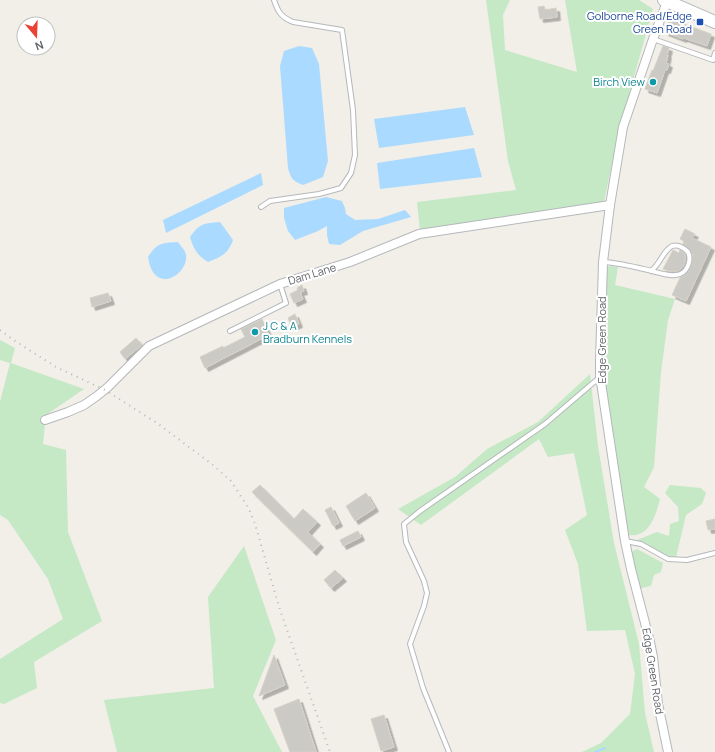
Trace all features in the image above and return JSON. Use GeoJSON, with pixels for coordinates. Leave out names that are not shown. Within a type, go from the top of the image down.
{"type":"FeatureCollection","features":[{"type":"Feature","properties":{"kind":"main road"},"geometry":{"type":"LineString","coordinates":[[665,1],[715,22]]}},
{"type":"Feature","properties":{"kind":"street","name":"Edge Green Road"},"geometry":{"type":"LineString","coordinates":[[665,1],[623,127],[610,205],[603,262],[600,376],[625,541],[650,642],[658,704],[668,752]]}},
{"type":"Feature","properties":{"kind":"street","name":"Dam Lane"},"geometry":{"type":"LineString","coordinates":[[45,420],[84,405],[97,396],[149,346],[280,284],[350,262],[419,234],[610,205]]}},
{"type":"Feature","properties":{"kind":"lane"},"geometry":{"type":"LineString","coordinates":[[261,207],[270,201],[320,194],[341,188],[351,173],[355,155],[353,110],[342,30],[293,22],[286,19],[277,9],[274,0]]}},
{"type":"Feature","properties":{"kind":"lane"},"geometry":{"type":"LineString","coordinates":[[652,39],[714,60],[715,54]]}},
{"type":"Feature","properties":{"kind":"lane"},"geometry":{"type":"LineString","coordinates":[[603,262],[620,263],[651,271],[671,275],[681,274],[687,267],[690,255],[681,247],[672,246],[665,251],[656,267],[651,271]]}},
{"type":"Feature","properties":{"kind":"lane"},"geometry":{"type":"LineString","coordinates":[[230,331],[286,303],[280,284]]}},
{"type":"Feature","properties":{"kind":"lane"},"geometry":{"type":"LineString","coordinates":[[449,752],[423,688],[410,644],[424,606],[427,593],[424,581],[406,542],[404,524],[420,511],[545,424],[600,376]]}},
{"type":"Feature","properties":{"kind":"lane"},"geometry":{"type":"LineString","coordinates":[[625,541],[641,544],[668,559],[687,560],[715,553]]}},
{"type":"Feature","properties":{"kind":"green space"},"geometry":{"type":"Polygon","coordinates":[[[486,0],[510,0],[503,15],[505,50],[577,72],[565,0],[639,0],[653,9],[619,130],[604,202],[597,207],[420,230],[417,202],[516,190],[508,161],[486,0]]]}},
{"type":"Feature","properties":{"kind":"green space"},"geometry":{"type":"Polygon","coordinates":[[[609,266],[618,267],[615,285],[675,299],[668,320],[661,372],[654,467],[644,487],[660,499],[651,524],[644,532],[638,535],[626,535],[604,370],[605,271],[609,266]]]}},
{"type":"Feature","properties":{"kind":"green space"},"geometry":{"type":"Polygon","coordinates":[[[0,340],[15,348],[11,363],[84,389],[46,415],[43,444],[66,450],[68,532],[102,621],[34,662],[37,688],[4,704],[0,703],[0,659],[63,619],[48,579],[8,520],[0,515],[0,402],[10,363],[0,360],[0,340]]]}},
{"type":"Feature","properties":{"kind":"green space"},"geometry":{"type":"Polygon","coordinates":[[[590,374],[598,446],[614,543],[639,644],[645,713],[654,752],[582,752],[601,743],[630,714],[635,674],[625,630],[587,631],[578,564],[565,530],[587,515],[574,453],[548,457],[539,439],[421,525],[398,509],[455,477],[487,449],[538,422],[590,374]]]}},
{"type":"Feature","properties":{"kind":"green space"},"geometry":{"type":"Polygon","coordinates":[[[670,485],[701,488],[706,493],[702,504],[686,515],[676,557],[668,556],[637,540],[657,532],[669,536],[670,524],[679,521],[678,507],[665,493],[670,485]]]}},
{"type":"Feature","properties":{"kind":"green space"},"geometry":{"type":"Polygon","coordinates":[[[244,546],[276,640],[253,696],[282,752],[117,752],[104,700],[214,688],[208,597],[244,546]]]}},
{"type":"Feature","properties":{"kind":"green space"},"geometry":{"type":"Polygon","coordinates":[[[637,549],[663,563],[661,572],[654,575],[651,586],[637,589],[630,556],[633,551],[637,549]]]}},
{"type":"Feature","properties":{"kind":"water"},"geometry":{"type":"Polygon","coordinates":[[[299,46],[312,48],[319,64],[328,161],[323,177],[303,185],[293,179],[288,168],[280,66],[284,51],[299,46]]]}},
{"type":"Feature","properties":{"kind":"water"},"geometry":{"type":"Polygon","coordinates":[[[465,107],[474,135],[379,148],[374,119],[465,107]]]}},
{"type":"Feature","properties":{"kind":"water"},"geometry":{"type":"Polygon","coordinates":[[[474,148],[482,177],[380,189],[377,163],[474,148]]]}},
{"type":"Feature","properties":{"kind":"water"},"geometry":{"type":"Polygon","coordinates":[[[261,173],[263,185],[166,233],[163,220],[261,173]]]}},
{"type":"Feature","properties":{"kind":"water"},"geometry":{"type":"Polygon","coordinates":[[[326,197],[342,201],[346,214],[355,220],[378,219],[405,210],[411,217],[363,231],[340,245],[329,244],[327,226],[295,240],[288,231],[284,218],[284,208],[326,197]]]}},
{"type":"Feature","properties":{"kind":"water"},"geometry":{"type":"Polygon","coordinates":[[[220,222],[233,240],[229,249],[224,254],[208,262],[196,252],[190,237],[196,229],[202,225],[220,222]]]}},
{"type":"Feature","properties":{"kind":"water"},"geometry":{"type":"Polygon","coordinates":[[[178,242],[185,252],[185,264],[176,275],[171,278],[164,279],[158,277],[152,270],[148,257],[157,246],[178,242]]]}},
{"type":"Feature","properties":{"kind":"building"},"geometry":{"type":"Polygon","coordinates":[[[544,6],[545,10],[556,8],[557,17],[540,19],[538,7],[544,6]]]}},
{"type":"Feature","properties":{"kind":"building"},"geometry":{"type":"Polygon","coordinates":[[[670,19],[711,34],[707,46],[665,32],[670,19]]]}},
{"type":"Feature","properties":{"kind":"building"},"geometry":{"type":"Polygon","coordinates":[[[663,46],[669,48],[666,63],[669,64],[667,70],[665,70],[657,93],[645,89],[663,46]]]}},
{"type":"Feature","properties":{"kind":"building"},"geometry":{"type":"Polygon","coordinates":[[[685,229],[695,234],[692,238],[711,247],[686,301],[672,295],[680,278],[688,272],[692,263],[693,255],[691,251],[683,244],[684,241],[680,239],[685,229]]]}},
{"type":"Feature","properties":{"kind":"building"},"geometry":{"type":"Polygon","coordinates":[[[673,250],[679,253],[680,250],[685,254],[685,262],[679,271],[668,271],[663,269],[673,250]]]}},
{"type":"Feature","properties":{"kind":"building"},"geometry":{"type":"Polygon","coordinates":[[[302,285],[304,291],[300,292],[303,299],[294,303],[290,294],[298,290],[297,288],[302,285]]]}},
{"type":"Feature","properties":{"kind":"building"},"geometry":{"type":"Polygon","coordinates":[[[108,293],[111,301],[92,307],[90,298],[108,293]]]}},
{"type":"Feature","properties":{"kind":"building"},"geometry":{"type":"Polygon","coordinates":[[[295,314],[299,324],[292,327],[288,318],[295,314]]]}},
{"type":"Feature","properties":{"kind":"building"},"geometry":{"type":"Polygon","coordinates":[[[262,319],[269,335],[205,368],[200,357],[245,337],[241,329],[262,319]]]}},
{"type":"Feature","properties":{"kind":"building"},"geometry":{"type":"Polygon","coordinates":[[[136,338],[142,345],[125,359],[120,352],[136,338]]]}},
{"type":"Feature","properties":{"kind":"building"},"geometry":{"type":"Polygon","coordinates":[[[260,485],[294,519],[303,509],[317,522],[308,532],[320,544],[313,552],[252,492],[260,485]]]}},
{"type":"Feature","properties":{"kind":"building"},"geometry":{"type":"Polygon","coordinates":[[[366,493],[375,508],[355,521],[346,506],[366,493]]]}},
{"type":"Feature","properties":{"kind":"building"},"geometry":{"type":"Polygon","coordinates":[[[331,507],[339,523],[333,526],[325,510],[331,507]]]}},
{"type":"Feature","properties":{"kind":"building"},"geometry":{"type":"Polygon","coordinates":[[[715,519],[715,529],[708,530],[706,521],[715,519]]]}},
{"type":"Feature","properties":{"kind":"building"},"geometry":{"type":"Polygon","coordinates":[[[358,531],[361,537],[343,546],[340,540],[358,531]]]}},
{"type":"Feature","properties":{"kind":"building"},"geometry":{"type":"Polygon","coordinates":[[[335,570],[343,578],[331,588],[324,580],[335,570]]]}},
{"type":"Feature","properties":{"kind":"building"},"geometry":{"type":"Polygon","coordinates":[[[274,655],[285,685],[259,696],[274,655]]]}},
{"type":"Feature","properties":{"kind":"building"},"geometry":{"type":"Polygon","coordinates":[[[299,699],[316,752],[290,752],[274,709],[299,699]]]}},
{"type":"Feature","properties":{"kind":"building"},"geometry":{"type":"Polygon","coordinates":[[[384,715],[394,747],[381,751],[371,719],[384,715]]]}},
{"type":"Feature","properties":{"kind":"waterway"},"geometry":{"type":"LineString","coordinates":[[595,752],[605,748]]}},
{"type":"Feature","properties":{"kind":"railway"},"geometry":{"type":"LineString","coordinates":[[0,330],[56,367],[105,390],[157,423],[213,465],[231,481],[249,509],[255,524],[280,610],[330,752]]}},
{"type":"Feature","properties":{"kind":"place","name":"Golborne Road/Edge Green Road"},"geometry":{"type":"Point","coordinates":[700,22]}},
{"type":"Feature","properties":{"kind":"place","name":"Birch View"},"geometry":{"type":"Point","coordinates":[653,82]}},
{"type":"Feature","properties":{"kind":"place","name":"J C & A Bradburn Kennels"},"geometry":{"type":"Point","coordinates":[255,332]}}]}
